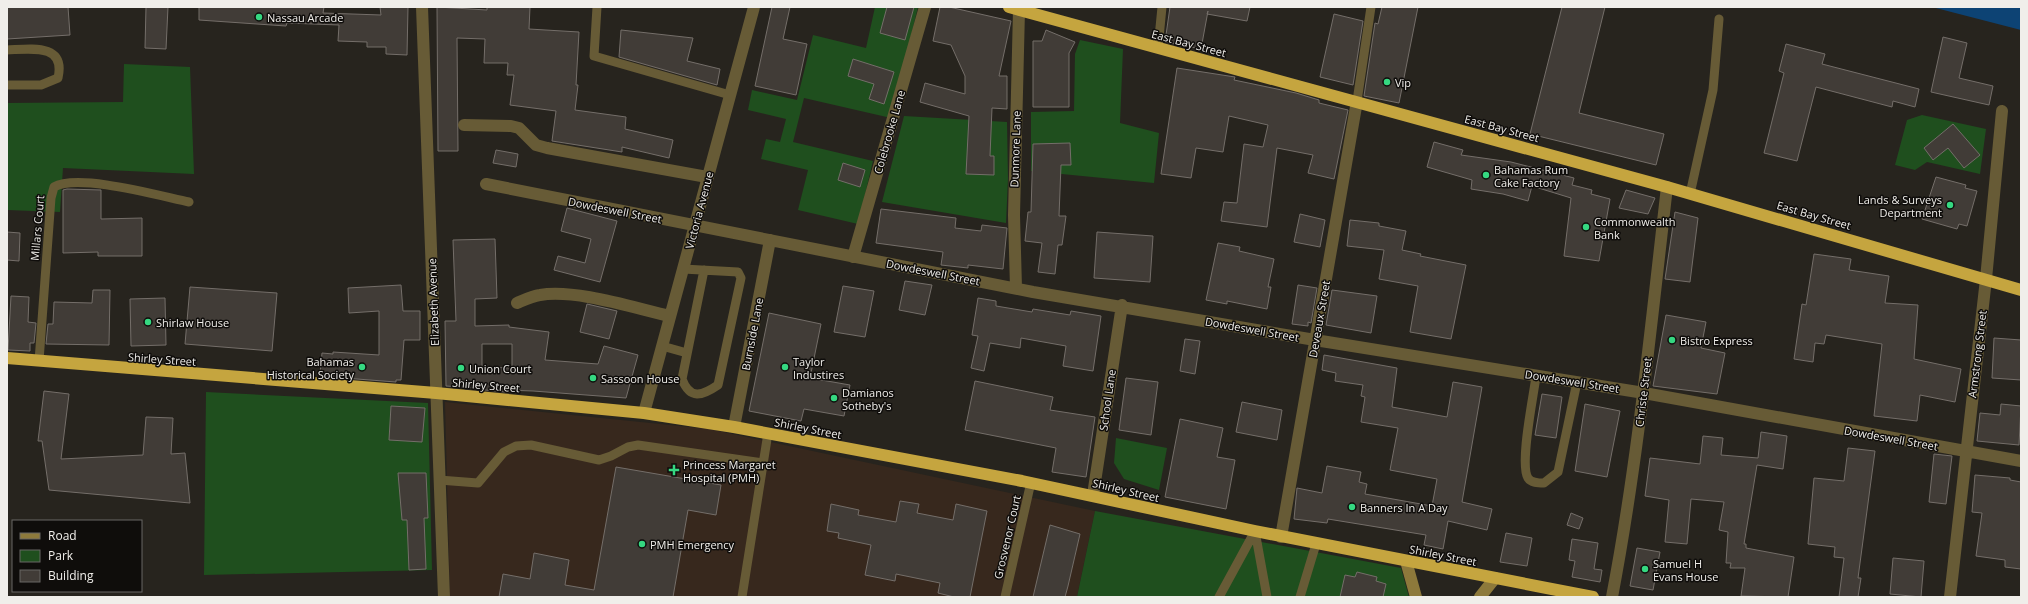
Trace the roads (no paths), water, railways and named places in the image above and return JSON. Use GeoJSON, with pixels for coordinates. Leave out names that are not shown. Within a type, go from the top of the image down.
{"type":"FeatureCollection","features":[{"type":"Feature","properties":{"kind":"highway","name":"East Bay Street"},"geometry":{"type":"LineString","coordinates":[[1014,8],[1358,101],[1667,187],[2021,290]]}},
{"type":"Feature","properties":{"kind":"highway","name":"Shirley Street"},"geometry":{"type":"LineString","coordinates":[[7,358],[436,393],[644,413],[768,433],[1031,482],[1255,532],[1593,597]]}},
{"type":"Feature","properties":{"kind":"street","name":"Elizabeth Avenue"},"geometry":{"type":"LineString","coordinates":[[422,7],[444,597]]}},
{"type":"Feature","properties":{"kind":"street","name":"Victoria Avenue"},"geometry":{"type":"LineString","coordinates":[[644,413],[754,7]]}},
{"type":"Feature","properties":{"kind":"street","name":"Colebrooke Lane"},"geometry":{"type":"LineString","coordinates":[[853,257],[925,7]]}},
{"type":"Feature","properties":{"kind":"street","name":"Dunmore Lane"},"geometry":{"type":"LineString","coordinates":[[1014,8],[1014,215],[1016,288]]}},
{"type":"Feature","properties":{"kind":"street","name":"Deveaux Street"},"geometry":{"type":"LineString","coordinates":[[1281,537],[1358,101]]}},
{"type":"Feature","properties":{"kind":"street","name":"Armstrong Street"},"geometry":{"type":"LineString","coordinates":[[1950,597],[1986,280],[2002,111]]}},
{"type":"Feature","properties":{"kind":"street"},"geometry":{"type":"LineString","coordinates":[[464,124],[511,126],[519,128],[536,145],[547,148],[707,177]]}},
{"type":"Feature","properties":{"kind":"street","name":"Dowdeswell Street"},"geometry":{"type":"LineString","coordinates":[[486,184],[1016,288],[1315,340],[1644,393],[2021,461]]}},
{"type":"Feature","properties":{"kind":"street","name":"Christe Street"},"geometry":{"type":"LineString","coordinates":[[1612,597],[1625,527],[1644,393],[1667,187]]}},
{"type":"Feature","properties":{"kind":"street","name":"Burnside Lane"},"geometry":{"type":"LineString","coordinates":[[734,427],[770,240]]}},
{"type":"Feature","properties":{"kind":"street"},"geometry":{"type":"LineString","coordinates":[[517,303],[538,295],[559,293],[611,302],[670,316]]}},
{"type":"Feature","properties":{"kind":"street","name":"School Lane"},"geometry":{"type":"LineString","coordinates":[[1093,496],[1122,306]]}},
{"type":"Feature","properties":{"kind":"street"},"geometry":{"type":"LineString","coordinates":[[1406,561],[1416,597]]}},
{"type":"Feature","properties":{"kind":"street"},"geometry":{"type":"LineString","coordinates":[[1480,597],[1495,578]]}},
{"type":"Feature","properties":{"kind":"lane"},"geometry":{"type":"LineString","coordinates":[[597,7],[594,56],[730,95]]}},
{"type":"Feature","properties":{"kind":"lane"},"geometry":{"type":"LineString","coordinates":[[1158,48],[1162,7]]}},
{"type":"Feature","properties":{"kind":"lane"},"geometry":{"type":"LineString","coordinates":[[1358,101],[1371,7]]}},
{"type":"Feature","properties":{"kind":"lane"},"geometry":{"type":"LineString","coordinates":[[1690,194],[1713,90],[1718,19]]}},
{"type":"Feature","properties":{"kind":"lane"},"geometry":{"type":"LineString","coordinates":[[7,50],[41,50],[53,54],[58,58],[60,68],[58,78],[41,85],[7,85]]}},
{"type":"Feature","properties":{"kind":"lane","name":"Millars Court"},"geometry":{"type":"LineString","coordinates":[[39,361],[51,198],[54,187],[60,184],[73,182],[98,184],[189,202]]}},
{"type":"Feature","properties":{"kind":"lane"},"geometry":{"type":"LineString","coordinates":[[683,269],[704,270],[738,272],[741,278],[718,384],[705,394],[692,393],[686,389],[682,379],[704,270]]}},
{"type":"Feature","properties":{"kind":"lane"},"geometry":{"type":"LineString","coordinates":[[662,346],[687,353]]}},
{"type":"Feature","properties":{"kind":"lane"},"geometry":{"type":"LineString","coordinates":[[1536,376],[1526,450],[1525,470],[1528,478],[1534,483],[1544,483],[1558,472],[1577,382]]}},
{"type":"Feature","properties":{"kind":"lane"},"geometry":{"type":"LineString","coordinates":[[742,597],[768,433]]}},
{"type":"Feature","properties":{"kind":"lane"},"geometry":{"type":"LineString","coordinates":[[439,480],[478,483],[504,452],[516,446],[531,445],[599,460],[611,456],[628,446],[649,445],[764,463]]}},
{"type":"Feature","properties":{"kind":"lane","name":"Grosvenor Court"},"geometry":{"type":"LineString","coordinates":[[1005,597],[1031,482]]}},
{"type":"Feature","properties":{"kind":"lane"},"geometry":{"type":"LineString","coordinates":[[1219,597],[1255,532]]}},
{"type":"Feature","properties":{"kind":"lane"},"geometry":{"type":"LineString","coordinates":[[1255,532],[1267,597]]}},
{"type":"Feature","properties":{"kind":"lane"},"geometry":{"type":"LineString","coordinates":[[1300,597],[1316,544]]}},
{"type":"Feature","properties":{"kind":"water"},"geometry":{"type":"Polygon","coordinates":[[[1932,7],[2021,7],[2021,30],[1932,7]]]}},
{"type":"Feature","properties":{"kind":"place","name":"Nassau Arcade"},"geometry":{"type":"Point","coordinates":[259,17]}},
{"type":"Feature","properties":{"kind":"place","name":"Vip"},"geometry":{"type":"Point","coordinates":[1387,82]}},
{"type":"Feature","properties":{"kind":"place","name":"Bahamas Rum Cake Factory"},"geometry":{"type":"Point","coordinates":[1486,175]}},
{"type":"Feature","properties":{"kind":"place","name":"Lands & Surveys Department"},"geometry":{"type":"Point","coordinates":[1950,205]}},
{"type":"Feature","properties":{"kind":"place","name":"Commonwealth Bank"},"geometry":{"type":"Point","coordinates":[1586,227]}},
{"type":"Feature","properties":{"kind":"place","name":"Shirlaw House"},"geometry":{"type":"Point","coordinates":[148,322]}},
{"type":"Feature","properties":{"kind":"place","name":"Bistro Express"},"geometry":{"type":"Point","coordinates":[1672,340]}},
{"type":"Feature","properties":{"kind":"place","name":"Bahamas Historical Society"},"geometry":{"type":"Point","coordinates":[362,367]}},
{"type":"Feature","properties":{"kind":"place","name":"Taylor Industires"},"geometry":{"type":"Point","coordinates":[785,367]}},
{"type":"Feature","properties":{"kind":"place","name":"Union Court"},"geometry":{"type":"Point","coordinates":[461,368]}},
{"type":"Feature","properties":{"kind":"place","name":"Sassoon House"},"geometry":{"type":"Point","coordinates":[593,378]}},
{"type":"Feature","properties":{"kind":"place","name":"Damianos Sotheby's"},"geometry":{"type":"Point","coordinates":[834,398]}},
{"type":"Feature","properties":{"kind":"place","name":"Princess Margaret Hospital (PMH)"},"geometry":{"type":"Point","coordinates":[674,470]}},
{"type":"Feature","properties":{"kind":"place","name":"Banners In A Day"},"geometry":{"type":"Point","coordinates":[1352,507]}},
{"type":"Feature","properties":{"kind":"place","name":"PMH Emergency"},"geometry":{"type":"Point","coordinates":[642,544]}},
{"type":"Feature","properties":{"kind":"place","name":"Samuel H Evans House"},"geometry":{"type":"Point","coordinates":[1645,569]}}]}
